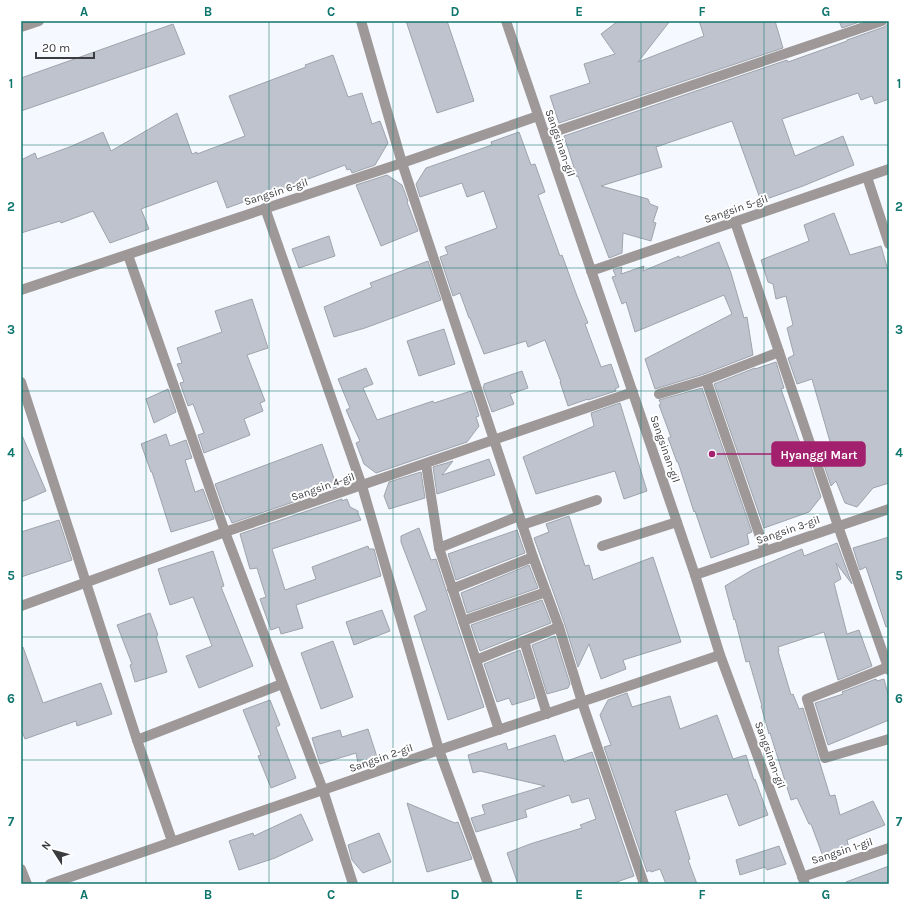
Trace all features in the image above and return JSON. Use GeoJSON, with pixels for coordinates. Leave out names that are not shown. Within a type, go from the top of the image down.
{"type":"FeatureCollection","features":[{"type":"Feature","properties":{"kind":"street"},"geometry":{"type":"LineString","coordinates":[[21,27],[39,21]]}},
{"type":"Feature","properties":{"kind":"street"},"geometry":{"type":"LineString","coordinates":[[361,21],[402,163],[644,884]]}},
{"type":"Feature","properties":{"kind":"street","name":"Sangsinan-gil"},"geometry":{"type":"LineString","coordinates":[[506,21],[695,575],[720,655],[804,880]]}},
{"type":"Feature","properties":{"kind":"street"},"geometry":{"type":"LineString","coordinates":[[545,135],[882,21]]}},
{"type":"Feature","properties":{"kind":"street","name":"Sangsin 6-gil"},"geometry":{"type":"LineString","coordinates":[[21,290],[538,116]]}},
{"type":"Feature","properties":{"kind":"street","name":"Sangsin 5-gil"},"geometry":{"type":"LineString","coordinates":[[591,271],[889,169]]}},
{"type":"Feature","properties":{"kind":"street"},"geometry":{"type":"LineString","coordinates":[[867,177],[889,244]]}},
{"type":"Feature","properties":{"kind":"street"},"geometry":{"type":"LineString","coordinates":[[265,208],[362,486],[439,750],[488,884]]}},
{"type":"Feature","properties":{"kind":"street"},"geometry":{"type":"LineString","coordinates":[[735,222],[888,669],[807,699],[826,758],[889,739]]}},
{"type":"Feature","properties":{"kind":"street"},"geometry":{"type":"LineString","coordinates":[[128,255],[225,532],[323,790],[353,884]]}},
{"type":"Feature","properties":{"kind":"street"},"geometry":{"type":"LineString","coordinates":[[659,394],[706,380],[779,352]]}},
{"type":"Feature","properties":{"kind":"street"},"geometry":{"type":"LineString","coordinates":[[706,380],[765,551]]}},
{"type":"Feature","properties":{"kind":"street"},"geometry":{"type":"LineString","coordinates":[[21,382],[136,740],[172,841]]}},
{"type":"Feature","properties":{"kind":"street","name":"Sangsin 4-gil"},"geometry":{"type":"LineString","coordinates":[[21,606],[225,532],[633,392]]}},
{"type":"Feature","properties":{"kind":"street"},"geometry":{"type":"LineString","coordinates":[[426,464],[439,548],[499,730]]}},
{"type":"Feature","properties":{"kind":"street"},"geometry":{"type":"LineString","coordinates":[[439,548],[521,520],[596,500]]}},
{"type":"Feature","properties":{"kind":"street","name":"Sangsin 3-gil"},"geometry":{"type":"LineString","coordinates":[[695,575],[889,509]]}},
{"type":"Feature","properties":{"kind":"street"},"geometry":{"type":"LineString","coordinates":[[602,546],[677,522]]}},
{"type":"Feature","properties":{"kind":"street"},"geometry":{"type":"LineString","coordinates":[[452,589],[533,557]]}},
{"type":"Feature","properties":{"kind":"street"},"geometry":{"type":"LineString","coordinates":[[463,621],[546,592]]}},
{"type":"Feature","properties":{"kind":"street"},"geometry":{"type":"LineString","coordinates":[[476,660],[559,628]]}},
{"type":"Feature","properties":{"kind":"street"},"geometry":{"type":"LineString","coordinates":[[524,641],[547,714]]}},
{"type":"Feature","properties":{"kind":"street","name":"Sangsin 2-gil"},"geometry":{"type":"LineString","coordinates":[[50,884],[172,841],[720,655]]}},
{"type":"Feature","properties":{"kind":"street"},"geometry":{"type":"LineString","coordinates":[[136,740],[282,684]]}},
{"type":"Feature","properties":{"kind":"street","name":"Sangsin 1-gil"},"geometry":{"type":"LineString","coordinates":[[804,880],[889,848]]}},
{"type":"Feature","properties":{"kind":"street"},"geometry":{"type":"LineString","coordinates":[[21,869],[26,884]]}},
{"type":"Feature","properties":{"kind":"building"},"geometry":{"type":"Polygon","coordinates":[[[406,21],[447,21],[474,101],[437,113],[406,21]]]}},
{"type":"Feature","properties":{"kind":"building"},"geometry":{"type":"Polygon","coordinates":[[[618,21],[670,21],[638,62],[704,36],[699,21],[775,21],[783,48],[559,123],[550,96],[590,83],[584,64],[615,54],[601,34],[618,21]]]}},
{"type":"Feature","properties":{"kind":"building"},"geometry":{"type":"Polygon","coordinates":[[[839,21],[862,21],[842,28],[839,21]]]}},
{"type":"Feature","properties":{"kind":"building"},"geometry":{"type":"Polygon","coordinates":[[[888,21],[889,99],[875,104],[872,96],[861,100],[858,93],[782,119],[795,156],[843,136],[854,165],[761,201],[732,121],[656,147],[662,167],[601,186],[648,199],[650,204],[658,207],[653,222],[656,223],[651,241],[623,233],[622,253],[609,258],[578,176],[577,177],[564,136],[787,60],[788,62],[884,27],[887,25],[888,21]]]}},
{"type":"Feature","properties":{"kind":"building"},"geometry":{"type":"Polygon","coordinates":[[[173,24],[185,54],[21,111],[21,78],[173,24]]]}},
{"type":"Feature","properties":{"kind":"building"},"geometry":{"type":"Polygon","coordinates":[[[333,55],[348,97],[362,93],[372,124],[380,121],[388,143],[375,165],[352,173],[350,169],[347,170],[345,165],[227,208],[217,181],[141,209],[149,229],[110,243],[93,211],[61,223],[60,221],[21,233],[21,160],[35,153],[37,159],[72,146],[103,132],[111,151],[177,113],[192,154],[197,152],[197,154],[245,136],[229,96],[306,67],[305,65],[333,55]]]}},
{"type":"Feature","properties":{"kind":"building"},"geometry":{"type":"Polygon","coordinates":[[[519,132],[531,165],[535,164],[545,192],[538,195],[560,256],[562,255],[588,323],[585,324],[601,367],[611,364],[619,387],[615,389],[616,391],[568,406],[561,382],[545,340],[528,347],[526,341],[484,354],[460,293],[453,296],[440,257],[448,254],[445,247],[497,228],[484,191],[467,197],[462,183],[420,197],[416,184],[426,168],[492,145],[491,142],[519,132]]]}},
{"type":"Feature","properties":{"kind":"building"},"geometry":{"type":"Polygon","coordinates":[[[387,175],[402,185],[418,231],[381,246],[356,185],[387,175]]]}},
{"type":"Feature","properties":{"kind":"building"},"geometry":{"type":"Polygon","coordinates":[[[834,213],[850,255],[881,246],[889,274],[889,483],[873,488],[857,507],[845,503],[836,481],[831,486],[819,450],[831,445],[812,379],[797,384],[788,358],[794,355],[787,328],[793,325],[786,296],[776,299],[773,284],[768,282],[761,260],[809,241],[804,225],[834,213]]]}},
{"type":"Feature","properties":{"kind":"building"},"geometry":{"type":"Polygon","coordinates":[[[329,236],[335,256],[299,268],[292,249],[329,236]]]}},
{"type":"Feature","properties":{"kind":"building"},"geometry":{"type":"Polygon","coordinates":[[[719,242],[731,273],[744,318],[747,317],[753,355],[704,374],[655,389],[645,359],[732,314],[724,295],[635,332],[626,302],[622,304],[612,277],[616,276],[613,270],[622,267],[621,274],[644,266],[643,271],[719,242]]]}},
{"type":"Feature","properties":{"kind":"building"},"geometry":{"type":"Polygon","coordinates":[[[428,261],[441,300],[365,328],[334,337],[324,307],[372,287],[370,283],[428,261]]]}},
{"type":"Feature","properties":{"kind":"building"},"geometry":{"type":"Polygon","coordinates":[[[252,299],[268,348],[247,355],[265,401],[260,403],[263,411],[244,419],[250,435],[204,453],[198,435],[204,433],[193,404],[188,406],[180,383],[184,382],[177,364],[182,363],[177,348],[222,332],[215,311],[252,299]]]}},
{"type":"Feature","properties":{"kind":"building"},"geometry":{"type":"Polygon","coordinates":[[[444,329],[455,364],[419,376],[407,341],[444,329]]]}},
{"type":"Feature","properties":{"kind":"building"},"geometry":{"type":"Polygon","coordinates":[[[776,362],[784,388],[781,389],[804,455],[807,454],[821,497],[809,512],[764,528],[714,384],[755,368],[776,362]]]}},
{"type":"Feature","properties":{"kind":"building"},"geometry":{"type":"Polygon","coordinates":[[[366,368],[373,384],[363,388],[377,420],[433,401],[434,403],[471,391],[479,416],[476,417],[479,426],[467,442],[376,473],[364,464],[356,443],[360,441],[346,410],[350,408],[338,379],[366,368]]]}},
{"type":"Feature","properties":{"kind":"building"},"geometry":{"type":"Polygon","coordinates":[[[522,371],[528,388],[510,394],[514,404],[492,412],[483,387],[484,384],[522,371]]]}},
{"type":"Feature","properties":{"kind":"building"},"geometry":{"type":"Polygon","coordinates":[[[702,388],[752,532],[747,534],[749,544],[711,558],[678,462],[668,438],[671,437],[659,405],[661,404],[659,400],[702,388]]]}},
{"type":"Feature","properties":{"kind":"building"},"geometry":{"type":"Polygon","coordinates":[[[168,389],[176,412],[154,423],[146,399],[168,389]]]}},
{"type":"Feature","properties":{"kind":"building"},"geometry":{"type":"Polygon","coordinates":[[[620,403],[647,491],[624,499],[615,471],[536,494],[523,457],[594,426],[591,413],[620,403]]]}},
{"type":"Feature","properties":{"kind":"building"},"geometry":{"type":"Polygon","coordinates":[[[21,433],[46,491],[21,502],[21,433]]]}},
{"type":"Feature","properties":{"kind":"building"},"geometry":{"type":"Polygon","coordinates":[[[166,434],[170,446],[186,440],[192,458],[185,460],[195,492],[203,489],[214,519],[171,532],[152,472],[141,444],[166,434]]]}},
{"type":"Feature","properties":{"kind":"building"},"geometry":{"type":"Polygon","coordinates":[[[322,444],[337,487],[232,523],[228,514],[226,515],[215,484],[322,444]]]}},
{"type":"Feature","properties":{"kind":"building"},"geometry":{"type":"Polygon","coordinates":[[[489,459],[495,475],[437,494],[433,467],[453,461],[442,475],[489,459]]]}},
{"type":"Feature","properties":{"kind":"building"},"geometry":{"type":"Polygon","coordinates":[[[421,472],[425,498],[389,509],[384,496],[389,482],[421,472]]]}},
{"type":"Feature","properties":{"kind":"building"},"geometry":{"type":"Polygon","coordinates":[[[342,499],[342,501],[347,499],[350,507],[358,511],[361,520],[272,549],[285,590],[316,579],[312,567],[368,546],[369,549],[374,549],[381,576],[296,605],[303,628],[281,634],[279,627],[271,630],[260,599],[266,597],[257,568],[250,569],[240,534],[342,499]]]}},
{"type":"Feature","properties":{"kind":"building"},"geometry":{"type":"Polygon","coordinates":[[[569,516],[585,566],[589,565],[593,580],[653,557],[681,642],[623,660],[626,669],[601,679],[589,644],[578,667],[565,625],[534,538],[549,532],[546,524],[569,516]]]}},
{"type":"Feature","properties":{"kind":"building"},"geometry":{"type":"Polygon","coordinates":[[[59,520],[72,560],[21,577],[21,532],[59,520]]]}},
{"type":"Feature","properties":{"kind":"building"},"geometry":{"type":"Polygon","coordinates":[[[419,528],[431,560],[436,559],[484,707],[448,720],[414,616],[427,610],[401,542],[401,536],[419,528]]]}},
{"type":"Feature","properties":{"kind":"building"},"geometry":{"type":"Polygon","coordinates":[[[517,530],[525,553],[456,580],[448,554],[517,530]]]}},
{"type":"Feature","properties":{"kind":"building"},"geometry":{"type":"Polygon","coordinates":[[[889,537],[889,626],[886,627],[866,567],[860,570],[853,548],[889,537]]]}},
{"type":"Feature","properties":{"kind":"building"},"geometry":{"type":"Polygon","coordinates":[[[837,543],[852,584],[836,563],[841,579],[834,583],[847,634],[859,630],[872,666],[838,680],[824,632],[778,647],[778,651],[791,695],[793,694],[799,709],[803,708],[830,796],[835,795],[840,815],[873,801],[885,825],[847,840],[850,853],[824,859],[811,824],[809,824],[797,798],[791,800],[770,733],[769,734],[749,661],[746,662],[725,586],[752,570],[802,549],[804,556],[837,543]]]}},
{"type":"Feature","properties":{"kind":"building"},"geometry":{"type":"Polygon","coordinates":[[[213,551],[224,586],[221,587],[253,666],[199,688],[186,656],[212,646],[193,597],[170,605],[158,569],[213,551]]]}},
{"type":"Feature","properties":{"kind":"building"},"geometry":{"type":"Polygon","coordinates":[[[529,565],[538,588],[467,613],[461,593],[529,565]]]}},
{"type":"Feature","properties":{"kind":"building"},"geometry":{"type":"Polygon","coordinates":[[[542,600],[551,623],[480,651],[471,625],[542,600]]]}},
{"type":"Feature","properties":{"kind":"building"},"geometry":{"type":"Polygon","coordinates":[[[382,610],[390,631],[354,645],[346,622],[382,610]]]}},
{"type":"Feature","properties":{"kind":"building"},"geometry":{"type":"Polygon","coordinates":[[[150,613],[158,635],[156,636],[167,672],[135,682],[130,665],[132,664],[117,625],[150,613]]]}},
{"type":"Feature","properties":{"kind":"building"},"geometry":{"type":"Polygon","coordinates":[[[555,636],[570,684],[568,688],[547,694],[532,645],[555,636]]]}},
{"type":"Feature","properties":{"kind":"building"},"geometry":{"type":"Polygon","coordinates":[[[333,641],[353,697],[321,709],[301,653],[333,641]]]}},
{"type":"Feature","properties":{"kind":"building"},"geometry":{"type":"Polygon","coordinates":[[[23,647],[43,703],[101,683],[112,714],[77,726],[76,721],[25,739],[21,729],[21,648],[23,647]]]}},
{"type":"Feature","properties":{"kind":"building"},"geometry":{"type":"Polygon","coordinates":[[[520,650],[535,698],[512,705],[509,698],[497,702],[484,664],[520,650]]]}},
{"type":"Feature","properties":{"kind":"building"},"geometry":{"type":"Polygon","coordinates":[[[876,679],[877,681],[884,679],[889,698],[889,720],[828,745],[815,703],[843,694],[842,692],[876,679]]]}},
{"type":"Feature","properties":{"kind":"building"},"geometry":{"type":"Polygon","coordinates":[[[627,693],[632,707],[670,696],[680,729],[717,715],[733,759],[746,755],[754,780],[755,779],[768,815],[739,826],[727,794],[675,811],[690,859],[688,860],[697,884],[666,884],[660,869],[651,872],[650,870],[647,872],[604,747],[611,745],[600,715],[608,700],[627,693]]]}},
{"type":"Feature","properties":{"kind":"building"},"geometry":{"type":"Polygon","coordinates":[[[270,700],[280,725],[276,727],[296,778],[271,788],[258,756],[261,755],[243,710],[270,700]]]}},
{"type":"Feature","properties":{"kind":"building"},"geometry":{"type":"Polygon","coordinates":[[[368,729],[377,757],[358,763],[356,753],[320,764],[312,738],[340,730],[342,737],[368,729]]]}},
{"type":"Feature","properties":{"kind":"building"},"geometry":{"type":"Polygon","coordinates":[[[555,735],[564,762],[592,752],[634,876],[611,884],[518,884],[507,853],[530,844],[582,828],[580,825],[596,819],[589,798],[572,803],[569,795],[525,810],[527,817],[476,832],[471,818],[485,814],[482,805],[545,786],[480,771],[473,773],[468,755],[506,743],[508,750],[555,735]]]}},
{"type":"Feature","properties":{"kind":"building"},"geometry":{"type":"Polygon","coordinates":[[[407,803],[455,823],[458,822],[472,859],[427,872],[407,803]]]}},
{"type":"Feature","properties":{"kind":"building"},"geometry":{"type":"Polygon","coordinates":[[[301,814],[313,840],[275,858],[239,870],[229,841],[253,833],[254,836],[301,814]]]}},
{"type":"Feature","properties":{"kind":"building"},"geometry":{"type":"Polygon","coordinates":[[[379,833],[391,862],[363,873],[352,860],[348,845],[379,833]]]}},
{"type":"Feature","properties":{"kind":"building"},"geometry":{"type":"Polygon","coordinates":[[[779,846],[786,864],[767,870],[765,867],[740,875],[736,860],[779,846]]]}},
{"type":"Feature","properties":{"kind":"building"},"geometry":{"type":"Polygon","coordinates":[[[889,866],[889,884],[846,884],[846,882],[889,866]]]}},
{"type":"Feature","properties":{"kind":"place","name":"Hyanggi Mart"},"geometry":{"type":"Point","coordinates":[712,454]}}]}
